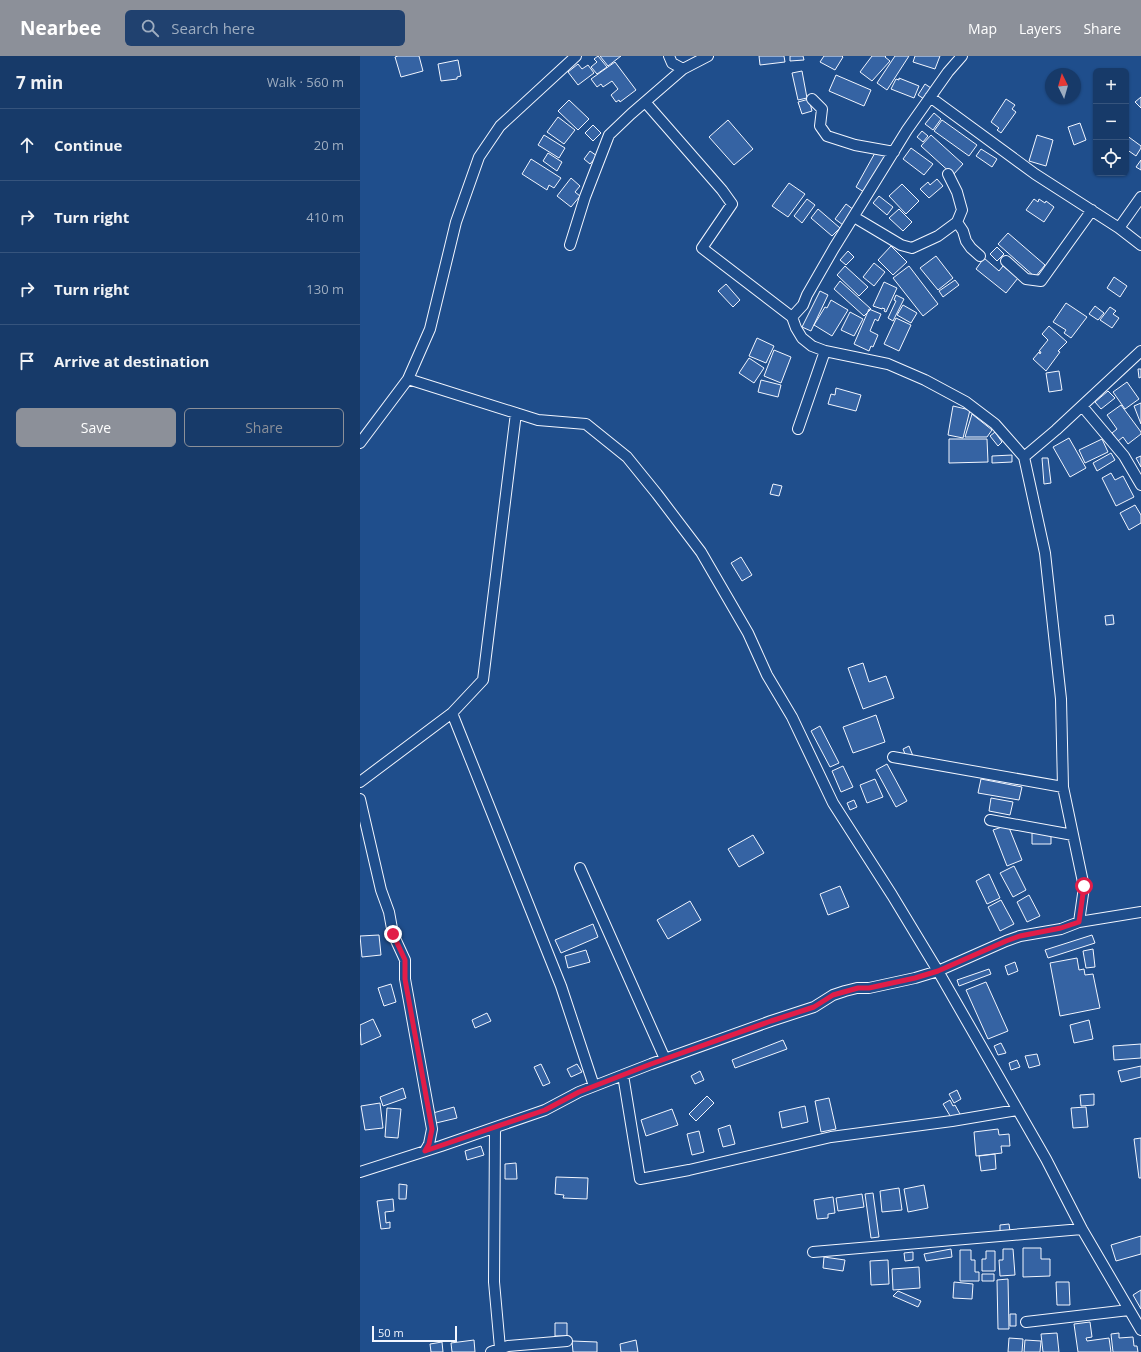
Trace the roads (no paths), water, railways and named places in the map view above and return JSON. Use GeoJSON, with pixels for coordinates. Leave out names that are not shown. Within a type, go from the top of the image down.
{"type":"FeatureCollection","features":[{"type":"Feature","properties":{"kind":"street"},"geometry":{"type":"LineString","coordinates":[[360,443],[408,378],[430,329],[456,222],[479,157],[500,126],[576,56]]}},
{"type":"Feature","properties":{"kind":"street"},"geometry":{"type":"LineString","coordinates":[[669,56],[672,63],[683,69]]}},
{"type":"Feature","properties":{"kind":"street"},"geometry":{"type":"LineString","coordinates":[[570,245],[585,197],[609,135],[683,69],[708,56]]}},
{"type":"Feature","properties":{"kind":"street"},"geometry":{"type":"LineString","coordinates":[[792,317],[803,305],[807,295],[894,152],[930,97],[962,56]]}},
{"type":"Feature","properties":{"kind":"street"},"geometry":{"type":"LineString","coordinates":[[930,97],[1035,174],[1092,210],[1141,245]]}},
{"type":"Feature","properties":{"kind":"street"},"geometry":{"type":"LineString","coordinates":[[812,99],[822,109],[820,126],[827,136],[855,145],[894,152]]}},
{"type":"Feature","properties":{"kind":"street"},"geometry":{"type":"LineString","coordinates":[[646,103],[722,190],[732,204],[702,248],[792,317],[802,338],[812,346],[825,351],[888,364],[925,380],[966,402],[995,424],[1024,457],[1045,553],[1061,699],[1063,788],[1084,886],[1079,922]]}},
{"type":"Feature","properties":{"kind":"street"},"geometry":{"type":"LineString","coordinates":[[854,217],[901,245],[912,248],[938,236],[957,222],[962,210],[957,192],[948,174]]}},
{"type":"Feature","properties":{"kind":"street"},"geometry":{"type":"LineString","coordinates":[[1118,228],[1141,197]]}},
{"type":"Feature","properties":{"kind":"street"},"geometry":{"type":"LineString","coordinates":[[1006,261],[1026,279],[1041,281],[1092,210]]}},
{"type":"Feature","properties":{"kind":"street"},"geometry":{"type":"LineString","coordinates":[[957,222],[963,231],[966,241],[980,256]]}},
{"type":"Feature","properties":{"kind":"street"},"geometry":{"type":"LineString","coordinates":[[798,429],[825,351]]}},
{"type":"Feature","properties":{"kind":"street"},"geometry":{"type":"LineString","coordinates":[[1024,457],[1056,430],[1141,351]]}},
{"type":"Feature","properties":{"kind":"street"},"geometry":{"type":"LineString","coordinates":[[408,378],[538,420],[586,424],[627,457],[676,518],[701,552],[748,633],[767,675],[792,717],[833,803],[892,895],[938,971],[1046,1160],[1082,1229],[1141,1330]]}},
{"type":"Feature","properties":{"kind":"street"},"geometry":{"type":"LineString","coordinates":[[1082,406],[1124,456],[1141,485]]}},
{"type":"Feature","properties":{"kind":"street"},"geometry":{"type":"LineString","coordinates":[[360,782],[452,713],[483,680],[516,413]]}},
{"type":"Feature","properties":{"kind":"street"},"geometry":{"type":"LineString","coordinates":[[452,713],[561,986],[594,1086]]}},
{"type":"Feature","properties":{"kind":"street"},"geometry":{"type":"LineString","coordinates":[[893,757],[1063,788]]}},
{"type":"Feature","properties":{"kind":"street"},"geometry":{"type":"LineString","coordinates":[[360,799],[381,890],[389,912],[393,934],[405,960],[405,979],[432,1129],[429,1144],[425,1151]]}},
{"type":"Feature","properties":{"kind":"street"},"geometry":{"type":"LineString","coordinates":[[990,820],[1072,835]]}},
{"type":"Feature","properties":{"kind":"street"},"geometry":{"type":"LineString","coordinates":[[580,868],[665,1059]]}},
{"type":"Feature","properties":{"kind":"street"},"geometry":{"type":"LineString","coordinates":[[360,1172],[545,1110],[579,1092],[594,1086],[665,1059],[814,1007],[833,995],[844,991],[858,988],[869,988],[915,978],[938,971],[1020,936],[1061,928],[1079,922],[1141,912]]}},
{"type":"Feature","properties":{"kind":"street"},"geometry":{"type":"LineString","coordinates":[[623,1075],[640,1179],[689,1170],[830,1137],[952,1122],[1017,1110]]}},
{"type":"Feature","properties":{"kind":"street"},"geometry":{"type":"LineString","coordinates":[[495,1128],[494,1282],[502,1350],[567,1341]]}},
{"type":"Feature","properties":{"kind":"street"},"geometry":{"type":"LineString","coordinates":[[813,1252],[1082,1229]]}},
{"type":"Feature","properties":{"kind":"street"},"geometry":{"type":"LineString","coordinates":[[1026,1322],[1129,1310]]}}]}
